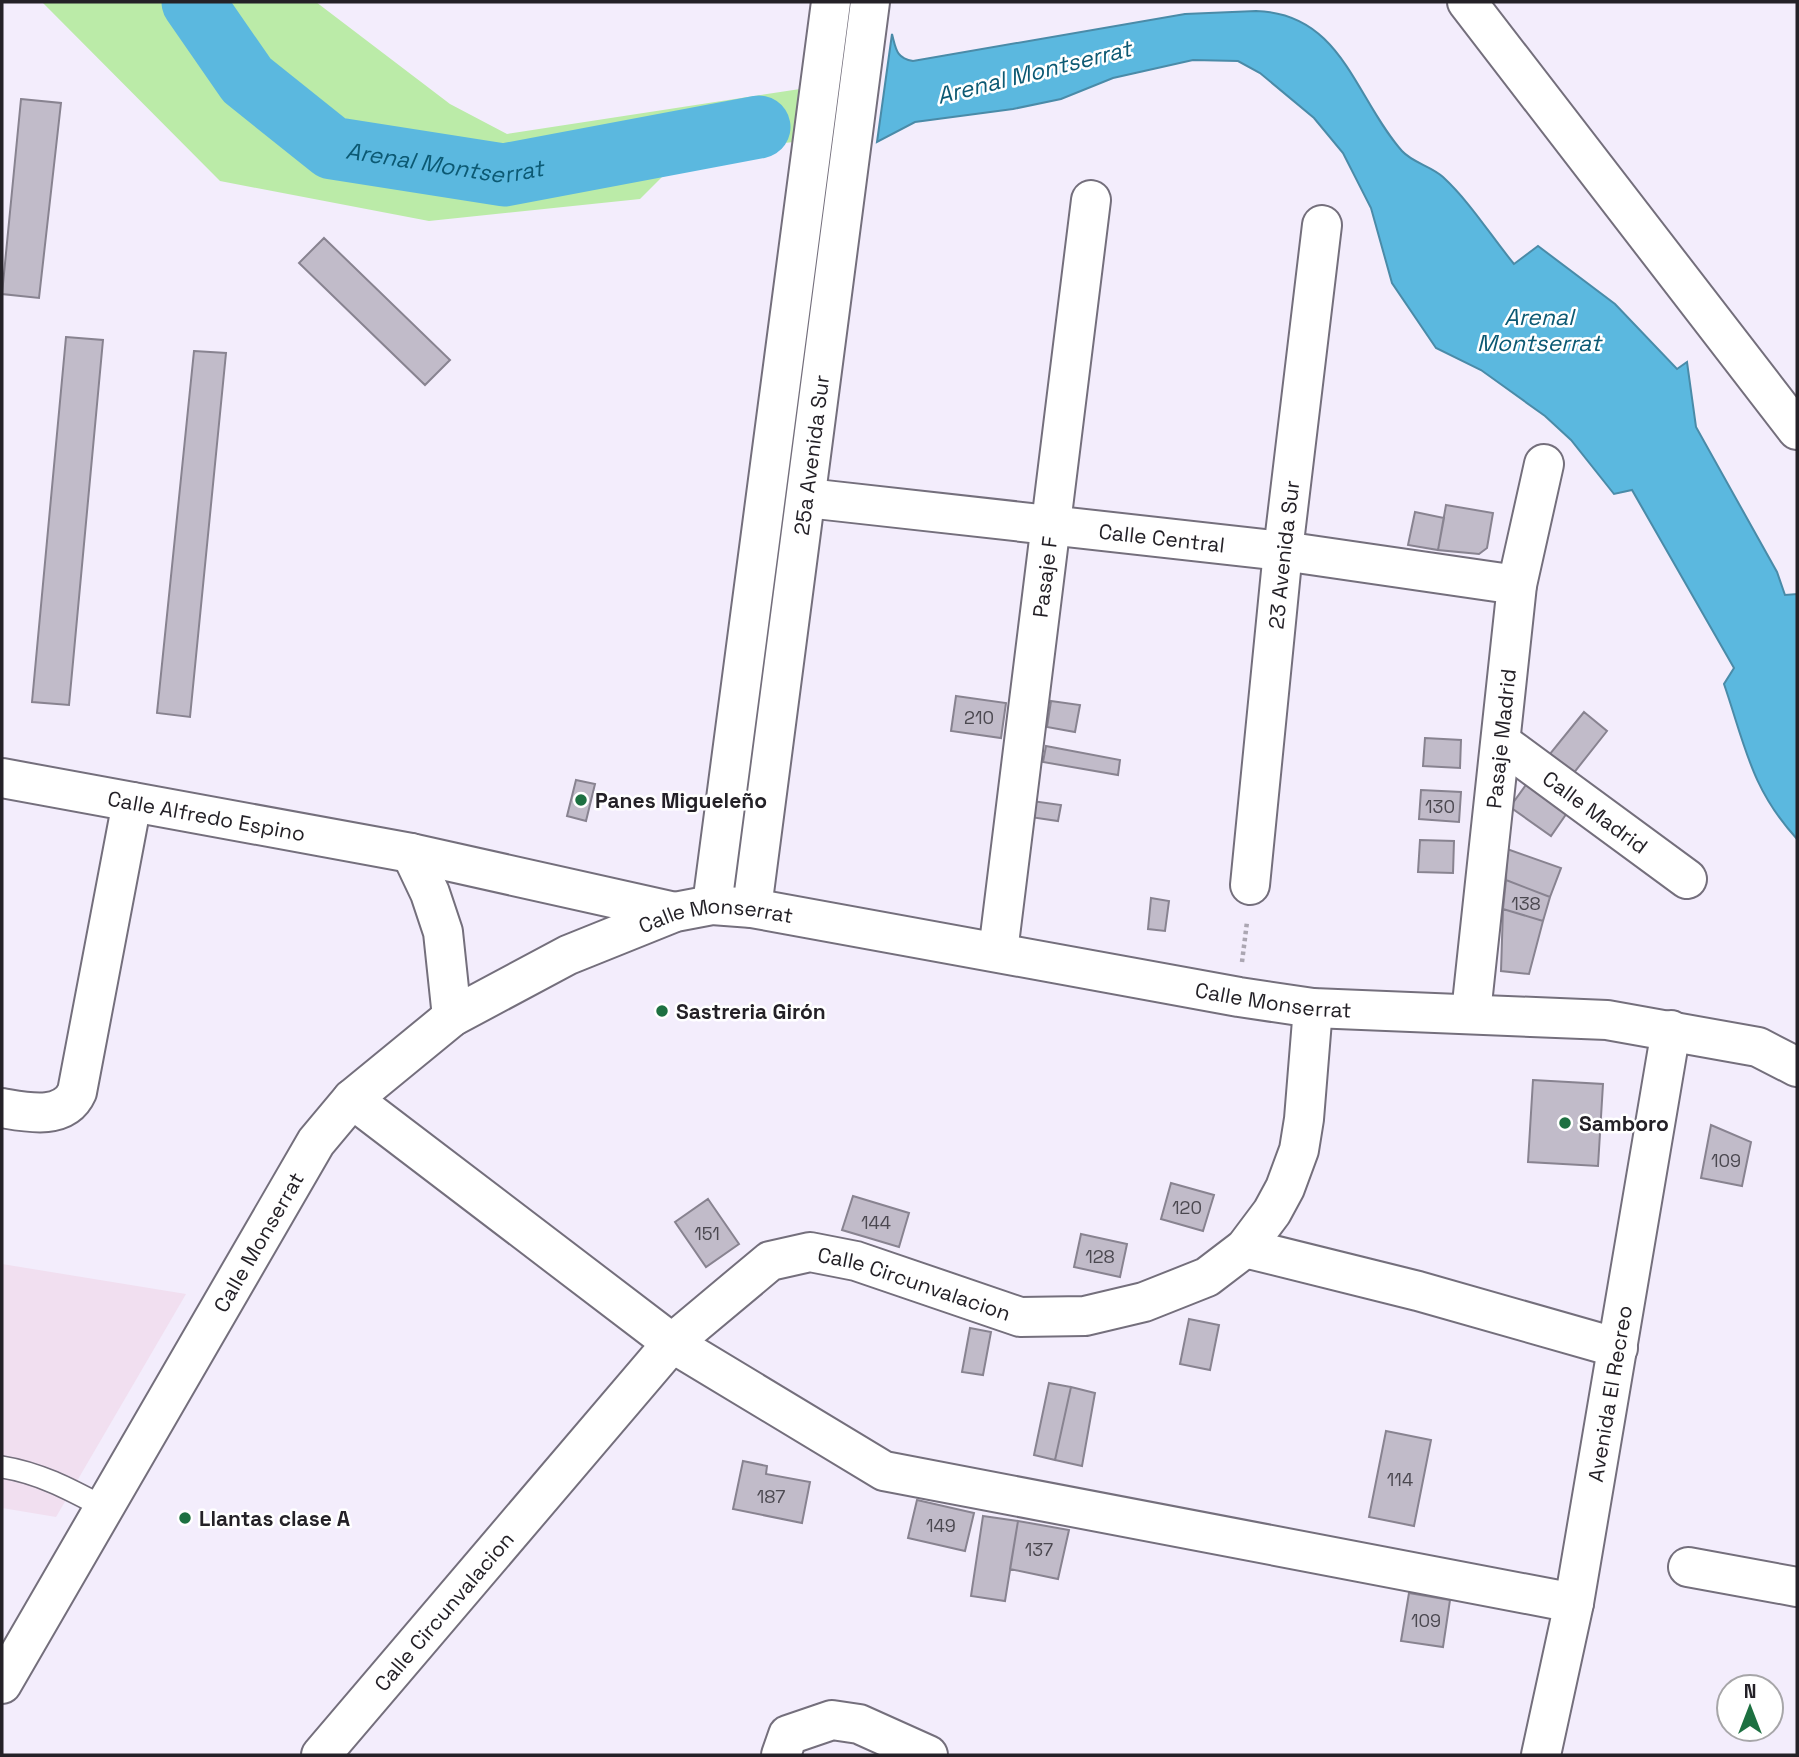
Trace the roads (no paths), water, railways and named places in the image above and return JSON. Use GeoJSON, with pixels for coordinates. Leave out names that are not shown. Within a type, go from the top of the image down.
{"type":"FeatureCollection","features":[{"type":"Feature","properties":{"kind":"street","name":"25a Avenida Sur"},"geometry":{"type":"LineString","coordinates":[[712,905],[831,2]]}},
{"type":"Feature","properties":{"kind":"street","name":"25a Avenida Sur"},"geometry":{"type":"LineString","coordinates":[[752,908],[870,2]]}},
{"type":"Feature","properties":{"kind":"street"},"geometry":{"type":"LineString","coordinates":[[1467,2],[1797,430]]}},
{"type":"Feature","properties":{"kind":"street","name":"Pasaje F"},"geometry":{"type":"LineString","coordinates":[[998,952],[1091,200]]}},
{"type":"Feature","properties":{"kind":"street","name":"23 Avenida Sur"},"geometry":{"type":"LineString","coordinates":[[1250,885],[1283,551],[1322,225]]}},
{"type":"Feature","properties":{"kind":"street","name":"Pasaje Madrid"},"geometry":{"type":"LineString","coordinates":[[1471,1013],[1517,585],[1544,464]]}},
{"type":"Feature","properties":{"kind":"street","name":"Calle Central"},"geometry":{"type":"LineString","coordinates":[[807,498],[1283,551],[1517,585]]}},
{"type":"Feature","properties":{"kind":"street","name":"Calle Madrid"},"geometry":{"type":"LineString","coordinates":[[1502,743],[1687,879]]}},
{"type":"Feature","properties":{"kind":"street","name":"Calle Alfredo Espino"},"geometry":{"type":"LineString","coordinates":[[2,778],[411,853],[675,912]]}},
{"type":"Feature","properties":{"kind":"street"},"geometry":{"type":"LineString","coordinates":[[2,1108],[34,1113],[50,1111],[70,1102],[77,1092],[132,802]]}},
{"type":"Feature","properties":{"kind":"street"},"geometry":{"type":"LineString","coordinates":[[411,853],[430,893],[443,932],[452,1017]]}},
{"type":"Feature","properties":{"kind":"street","name":"Calle Monserrat"},"geometry":{"type":"LineString","coordinates":[[2,1684],[316,1142],[352,1099],[452,1017],[568,955],[675,912],[712,905],[752,908],[1239,997],[1313,1008],[1607,1020],[1758,1047],[1797,1067]]}},
{"type":"Feature","properties":{"kind":"street","name":"Calle Circunvalacion"},"geometry":{"type":"LineString","coordinates":[[321,1755],[672,1343],[770,1261],[810,1252],[856,1261],[1020,1317],[1085,1316],[1144,1302],[1207,1277],[1245,1248],[1279,1200],[1298,1150],[1313,1008]]}},
{"type":"Feature","properties":{"kind":"street","name":"Avenida El Recreo"},"geometry":{"type":"LineString","coordinates":[[1541,1755],[1574,1603],[1671,1030]]}},
{"type":"Feature","properties":{"kind":"street"},"geometry":{"type":"LineString","coordinates":[[352,1099],[672,1343],[884,1471],[1574,1603]]}},
{"type":"Feature","properties":{"kind":"street"},"geometry":{"type":"LineString","coordinates":[[1245,1248],[1418,1291],[1618,1348]]}},
{"type":"Feature","properties":{"kind":"street"},"geometry":{"type":"LineString","coordinates":[[1688,1567],[1797,1587]]}},
{"type":"Feature","properties":{"kind":"street"},"geometry":{"type":"LineString","coordinates":[[781,1755],[788,1735],[832,1720],[859,1724],[928,1755]]}},
{"type":"Feature","properties":{"kind":"lane"},"geometry":{"type":"LineString","coordinates":[[2,1467],[56,1482],[105,1508]]}},
{"type":"Feature","properties":{"kind":"water","name":"Arenal Montserrat"},"geometry":{"type":"Polygon","coordinates":[[[1256,11],[1285,15],[1308,26],[1328,42],[1402,151],[1411,159],[1438,173],[1453,187],[1514,264],[1538,246],[1615,304],[1677,369],[1687,362],[1696,427],[1777,572],[1785,595],[1797,594],[1797,839],[1769,802],[1744,747],[1724,684],[1734,668],[1632,490],[1614,494],[1571,440],[1545,416],[1481,370],[1436,348],[1392,283],[1371,208],[1343,153],[1314,118],[1260,73],[1238,61],[1193,60],[1113,78],[1061,99],[1013,109],[915,122],[877,142],[892,34],[900,55],[913,61],[1185,14],[1256,11]]]}},
{"type":"Feature","properties":{"kind":"waterway","name":"Arenal Montserrat"},"geometry":{"type":"LineString","coordinates":[[193,2],[247,80],[332,148],[504,175],[759,127]]}},
{"type":"Feature","properties":{"kind":"place","name":"Panes Migueleño"},"geometry":{"type":"Point","coordinates":[581,800]}},
{"type":"Feature","properties":{"kind":"place","name":"Sastreria Girón"},"geometry":{"type":"Point","coordinates":[662,1011]}},
{"type":"Feature","properties":{"kind":"place","name":"Samboro"},"geometry":{"type":"Point","coordinates":[1565,1123]}},
{"type":"Feature","properties":{"kind":"place","name":"Llantas clase A"},"geometry":{"type":"Point","coordinates":[185,1518]}}]}
